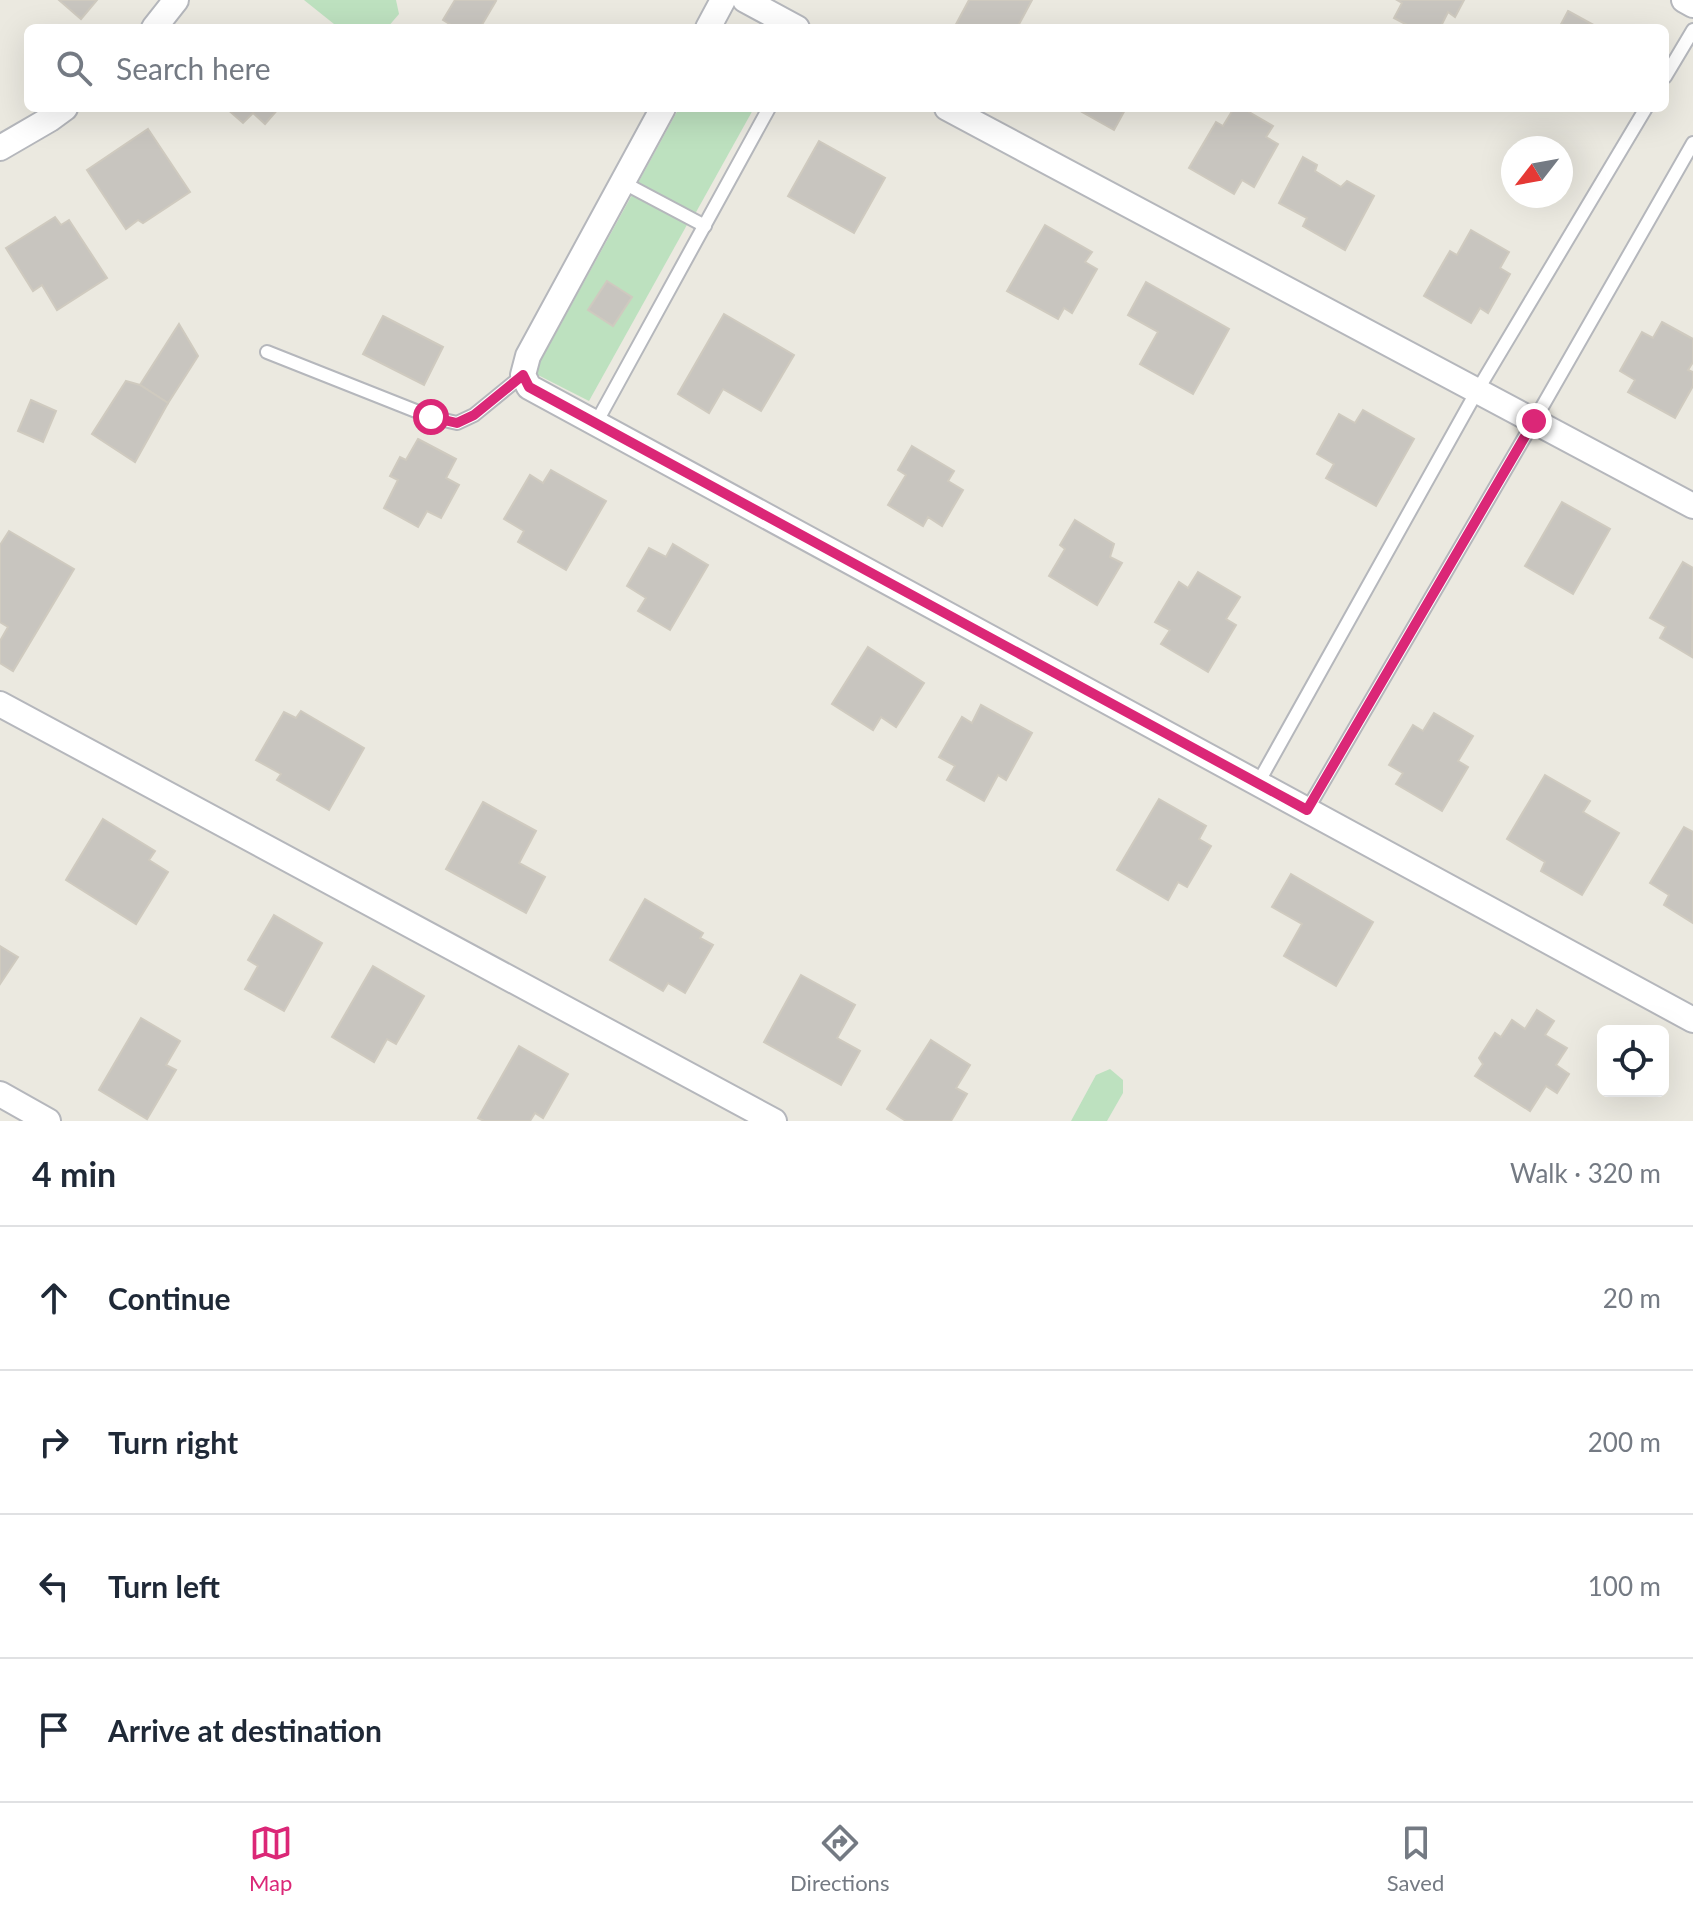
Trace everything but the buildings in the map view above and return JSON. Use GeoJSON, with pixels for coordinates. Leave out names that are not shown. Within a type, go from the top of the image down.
{"type":"FeatureCollection","features":[{"type":"Feature","properties":{"kind":"street"},"geometry":{"type":"LineString","coordinates":[[157,24],[176,0]]}},
{"type":"Feature","properties":{"kind":"street"},"geometry":{"type":"LineString","coordinates":[[710,24],[723,0]]}},
{"type":"Feature","properties":{"kind":"street"},"geometry":{"type":"LineString","coordinates":[[745,0],[790,24]]}},
{"type":"Feature","properties":{"kind":"street"},"geometry":{"type":"LineString","coordinates":[[1684,0],[1693,5]]}},
{"type":"Feature","properties":{"kind":"street"},"geometry":{"type":"LineString","coordinates":[[0,148],[60,112]]}},
{"type":"Feature","properties":{"kind":"street"},"geometry":{"type":"LineString","coordinates":[[661,112],[528,356],[523,375],[529,387],[1693,1020]]}},
{"type":"Feature","properties":{"kind":"street"},"geometry":{"type":"LineString","coordinates":[[954,112],[1693,506]]}},
{"type":"Feature","properties":{"kind":"street"},"geometry":{"type":"LineString","coordinates":[[0,704],[774,1121]]}},
{"type":"Feature","properties":{"kind":"street"},"geometry":{"type":"LineString","coordinates":[[0,1094],[48,1121]]}},
{"type":"Feature","properties":{"kind":"lane"},"geometry":{"type":"LineString","coordinates":[[1669,70],[1693,30]]}},
{"type":"Feature","properties":{"kind":"lane"},"geometry":{"type":"LineString","coordinates":[[596,423],[767,112]]}},
{"type":"Feature","properties":{"kind":"lane"},"geometry":{"type":"LineString","coordinates":[[1258,783],[1477,391],[1644,112]]}},
{"type":"Feature","properties":{"kind":"lane"},"geometry":{"type":"LineString","coordinates":[[1307,810],[1693,143]]}},
{"type":"Feature","properties":{"kind":"lane"},"geometry":{"type":"LineString","coordinates":[[622,182],[705,226]]}},
{"type":"Feature","properties":{"kind":"lane"},"geometry":{"type":"LineString","coordinates":[[267,352],[431,417],[457,423],[474,415],[523,375]]}},
{"type":"Feature","properties":{"kind":"green space"},"geometry":{"type":"Polygon","coordinates":[[[304,0],[396,0],[399,14],[390,24],[334,24],[304,0]]]}},
{"type":"Feature","properties":{"kind":"green space"},"geometry":{"type":"Polygon","coordinates":[[[677,112],[752,112],[695,214],[638,183],[677,112]]]}},
{"type":"Feature","properties":{"kind":"green space"},"geometry":{"type":"Polygon","coordinates":[[[633,193],[688,223],[589,401],[534,373],[633,193]]]}},
{"type":"Feature","properties":{"kind":"green space"},"geometry":{"type":"Polygon","coordinates":[[[1110,1069],[1123,1080],[1123,1093],[1107,1121],[1071,1121],[1096,1075],[1110,1069]]]}},
{"type":"Feature","properties":{"kind":"route"},"geometry":{"type":"LineString","coordinates":[[431,417],[457,423],[474,415],[523,375],[529,387],[1307,810],[1534,421]]}}]}
